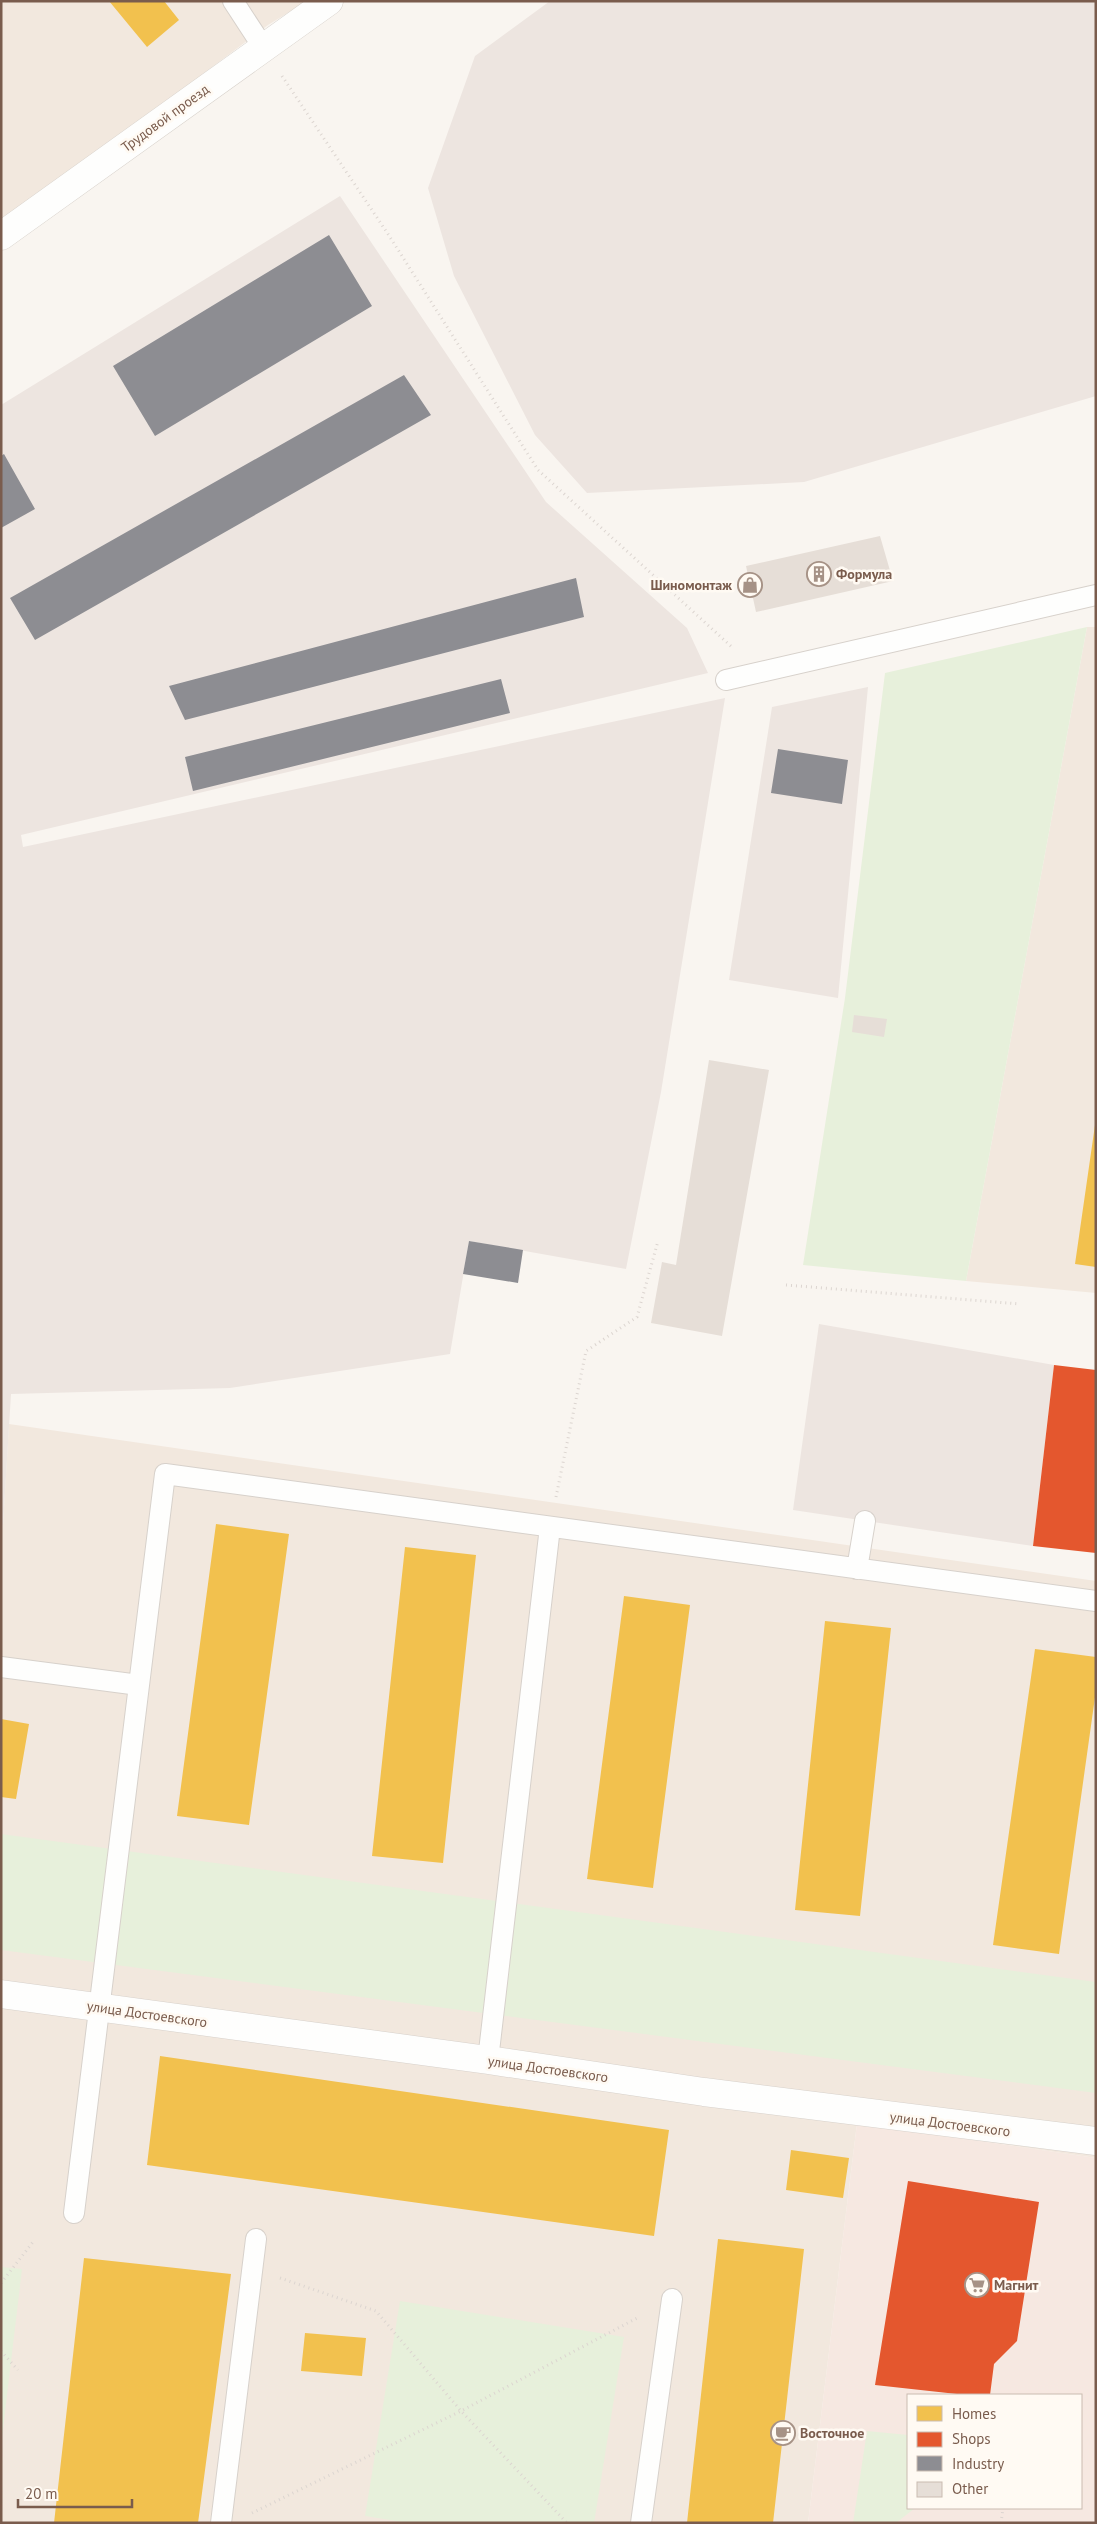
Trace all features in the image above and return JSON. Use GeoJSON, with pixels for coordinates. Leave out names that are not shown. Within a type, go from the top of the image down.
{"type":"FeatureCollection","features":[{"type":"Feature","properties":{"kind":"street","name":"Трудовой проезд"},"geometry":{"type":"LineString","coordinates":[[1,236],[329,1]]}},
{"type":"Feature","properties":{"kind":"street","name":"улица Достоевского"},"geometry":{"type":"LineString","coordinates":[[1,1994],[488,2060],[704,2092],[1096,2141]]}},
{"type":"Feature","properties":{"kind":"lane"},"geometry":{"type":"LineString","coordinates":[[233,1],[263,47]]}},
{"type":"Feature","properties":{"kind":"lane"},"geometry":{"type":"LineString","coordinates":[[726,680],[1096,595]]}},
{"type":"Feature","properties":{"kind":"lane"},"geometry":{"type":"LineString","coordinates":[[74,2213],[165,1474],[1096,1601]]}},
{"type":"Feature","properties":{"kind":"lane"},"geometry":{"type":"LineString","coordinates":[[857,1569],[864,1521]]}},
{"type":"Feature","properties":{"kind":"lane"},"geometry":{"type":"LineString","coordinates":[[488,2060],[550,1527]]}},
{"type":"Feature","properties":{"kind":"lane"},"geometry":{"type":"LineString","coordinates":[[1,1667],[140,1685]]}},
{"type":"Feature","properties":{"kind":"lane"},"geometry":{"type":"LineString","coordinates":[[221,2523],[256,2239]]}},
{"type":"Feature","properties":{"kind":"lane"},"geometry":{"type":"LineString","coordinates":[[641,2523],[672,2299]]}},
{"type":"Feature","properties":{"kind":"path"},"geometry":{"type":"LineString","coordinates":[[263,47],[388,234],[538,470],[761,673]]}},
{"type":"Feature","properties":{"kind":"path"},"geometry":{"type":"LineString","coordinates":[[550,1527],[586,1351],[637,1317],[658,1241]]}},
{"type":"Feature","properties":{"kind":"path"},"geometry":{"type":"LineString","coordinates":[[786,1285],[1020,1304]]}},
{"type":"Feature","properties":{"kind":"path"},"geometry":{"type":"LineString","coordinates":[[1,2283],[33,2242]]}},
{"type":"Feature","properties":{"kind":"path"},"geometry":{"type":"LineString","coordinates":[[252,2268],[376,2311],[461,2410],[567,2523]]}},
{"type":"Feature","properties":{"kind":"path"},"geometry":{"type":"LineString","coordinates":[[250,2514],[461,2410],[672,2299]]}},
{"type":"Feature","properties":{"kind":"path"},"geometry":{"type":"LineString","coordinates":[[1,2350],[18,2370]]}},
{"type":"Feature","properties":{"kind":"path"},"geometry":{"type":"LineString","coordinates":[[783,2433],[806,2435]]}},
{"type":"Feature","properties":{"kind":"path"},"geometry":{"type":"LineString","coordinates":[[1000,2523],[1003,2509]]}},
{"type":"Feature","properties":{"kind":"shaded area"},"geometry":{"type":"Polygon","coordinates":[[[1,1],[307,1],[268,25],[1,226],[1,1]]]}},
{"type":"Feature","properties":{"kind":"shaded area"},"geometry":{"type":"Polygon","coordinates":[[[550,1],[1096,1],[1096,396],[804,482],[587,493],[535,435],[454,276],[428,188],[475,56],[550,1]]]}},
{"type":"Feature","properties":{"kind":"shaded area"},"geometry":{"type":"Polygon","coordinates":[[[340,196],[546,502],[687,628],[708,673],[21,835],[23,847],[725,698],[661,1092],[626,1269],[469,1241],[450,1354],[230,1388],[11,1394],[3,1525],[1,1525],[1,405],[340,196]]]}},
{"type":"Feature","properties":{"kind":"shaded area"},"geometry":{"type":"Polygon","coordinates":[[[1087,627],[1096,627],[1096,1293],[966,1281],[1087,627]]]}},
{"type":"Feature","properties":{"kind":"shaded area"},"geometry":{"type":"Polygon","coordinates":[[[868,687],[838,998],[729,980],[772,707],[868,687]]]}},
{"type":"Feature","properties":{"kind":"shaded area"},"geometry":{"type":"Polygon","coordinates":[[[819,1324],[1054,1365],[1033,1546],[793,1510],[819,1324]]]}},
{"type":"Feature","properties":{"kind":"shaded area"},"geometry":{"type":"Polygon","coordinates":[[[9,1424],[1096,1581],[1096,2158],[857,2123],[808,2523],[1,2523],[1,1525],[3,1525],[9,1424]]]}},
{"type":"Feature","properties":{"kind":"shaded area"},"geometry":{"type":"Polygon","coordinates":[[[857,2123],[1096,2158],[1096,2523],[808,2523],[857,2123]]]}},
{"type":"Feature","properties":{"kind":"green space"},"geometry":{"type":"Polygon","coordinates":[[[1087,627],[966,1281],[803,1265],[845,998],[885,673],[1087,627]]]}},
{"type":"Feature","properties":{"kind":"green space"},"geometry":{"type":"Polygon","coordinates":[[[1,1834],[1096,1982],[1096,2093],[1,1950],[1,1834]]]}},
{"type":"Feature","properties":{"kind":"green space"},"geometry":{"type":"Polygon","coordinates":[[[1,2267],[22,2269],[1,2446],[1,2267]]]}},
{"type":"Feature","properties":{"kind":"green space"},"geometry":{"type":"Polygon","coordinates":[[[400,2301],[624,2337],[594,2523],[409,2523],[365,2516],[400,2301]]]}},
{"type":"Feature","properties":{"kind":"green space"},"geometry":{"type":"Polygon","coordinates":[[[867,2431],[907,2435],[907,2509],[914,2509],[896,2523],[853,2523],[867,2431]]]}},
{"type":"Feature","properties":{"kind":"building: Homes"},"geometry":{"type":"Polygon","coordinates":[[[109,1],[164,1],[179,20],[147,47],[109,1]]]}},
{"type":"Feature","properties":{"kind":"building: Homes"},"geometry":{"type":"Polygon","coordinates":[[[1096,1125],[1096,1267],[1075,1264],[1096,1125]]]}},
{"type":"Feature","properties":{"kind":"building: Homes"},"geometry":{"type":"Polygon","coordinates":[[[216,1524],[289,1534],[249,1825],[177,1816],[216,1524]]]}},
{"type":"Feature","properties":{"kind":"building: Homes"},"geometry":{"type":"Polygon","coordinates":[[[405,1547],[476,1555],[443,1863],[372,1856],[405,1547]]]}},
{"type":"Feature","properties":{"kind":"building: Homes"},"geometry":{"type":"Polygon","coordinates":[[[624,1596],[690,1605],[653,1888],[587,1879],[624,1596]]]}},
{"type":"Feature","properties":{"kind":"building: Homes"},"geometry":{"type":"Polygon","coordinates":[[[825,1621],[891,1628],[860,1916],[795,1910],[825,1621]]]}},
{"type":"Feature","properties":{"kind":"building: Homes"},"geometry":{"type":"Polygon","coordinates":[[[1035,1649],[1096,1657],[1096,1690],[1059,1954],[993,1945],[1035,1649]]]}},
{"type":"Feature","properties":{"kind":"building: Homes"},"geometry":{"type":"Polygon","coordinates":[[[1,1719],[29,1724],[16,1799],[1,1797],[1,1719]]]}},
{"type":"Feature","properties":{"kind":"building: Homes"},"geometry":{"type":"Polygon","coordinates":[[[160,2056],[669,2130],[654,2236],[147,2165],[160,2056]]]}},
{"type":"Feature","properties":{"kind":"building: Homes"},"geometry":{"type":"Polygon","coordinates":[[[791,2150],[849,2158],[843,2198],[786,2190],[791,2150]]]}},
{"type":"Feature","properties":{"kind":"building: Homes"},"geometry":{"type":"Polygon","coordinates":[[[718,2239],[804,2249],[773,2523],[687,2523],[718,2239]]]}},
{"type":"Feature","properties":{"kind":"building: Homes"},"geometry":{"type":"Polygon","coordinates":[[[84,2258],[231,2274],[198,2523],[54,2523],[84,2258]]]}},
{"type":"Feature","properties":{"kind":"building: Homes"},"geometry":{"type":"Polygon","coordinates":[[[305,2333],[366,2338],[362,2376],[301,2371],[305,2333]]]}},
{"type":"Feature","properties":{"kind":"building: Shops"},"geometry":{"type":"Polygon","coordinates":[[[1054,1365],[1096,1370],[1096,1553],[1033,1546],[1054,1365]]]}},
{"type":"Feature","properties":{"kind":"building: Shops"},"geometry":{"type":"Polygon","coordinates":[[[908,2181],[1039,2202],[1017,2341],[994,2364],[990,2394],[957,2394],[875,2385],[908,2181]]]}},
{"type":"Feature","properties":{"kind":"building: Industry"},"geometry":{"type":"Polygon","coordinates":[[[329,235],[372,306],[155,436],[113,366],[329,235]]]}},
{"type":"Feature","properties":{"kind":"building: Industry"},"geometry":{"type":"Polygon","coordinates":[[[404,375],[431,415],[35,640],[10,598],[404,375]]]}},
{"type":"Feature","properties":{"kind":"building: Industry"},"geometry":{"type":"Polygon","coordinates":[[[4,454],[35,509],[1,528],[1,456],[4,454]]]}},
{"type":"Feature","properties":{"kind":"building: Industry"},"geometry":{"type":"Polygon","coordinates":[[[576,578],[584,617],[185,720],[169,686],[576,578]]]}},
{"type":"Feature","properties":{"kind":"building: Industry"},"geometry":{"type":"Polygon","coordinates":[[[501,679],[510,713],[193,791],[185,757],[501,679]]]}},
{"type":"Feature","properties":{"kind":"building: Industry"},"geometry":{"type":"Polygon","coordinates":[[[778,749],[848,760],[842,804],[771,793],[778,749]]]}},
{"type":"Feature","properties":{"kind":"building: Industry"},"geometry":{"type":"Polygon","coordinates":[[[469,1241],[523,1250],[518,1283],[463,1274],[469,1241]]]}},
{"type":"Feature","properties":{"kind":"building: Other","name":"Формула"},"geometry":{"type":"Polygon","coordinates":[[[880,536],[893,581],[756,612],[746,566],[880,536]]]}},
{"type":"Feature","properties":{"kind":"building: Other"},"geometry":{"type":"Polygon","coordinates":[[[854,1015],[887,1019],[884,1037],[852,1032],[854,1015]]]}},
{"type":"Feature","properties":{"kind":"building: Other"},"geometry":{"type":"Polygon","coordinates":[[[709,1060],[769,1070],[722,1336],[651,1323],[662,1262],[676,1265],[709,1060]]]}},
{"type":"Feature","properties":{"kind":"place","name":"Формула"},"geometry":{"type":"Point","coordinates":[819,574]}},
{"type":"Feature","properties":{"kind":"place","name":"Шиномонтаж"},"geometry":{"type":"Point","coordinates":[750,585]}},
{"type":"Feature","properties":{"kind":"place","name":"Магнит"},"geometry":{"type":"Point","coordinates":[977,2285]}},
{"type":"Feature","properties":{"kind":"place","name":"Восточное"},"geometry":{"type":"Point","coordinates":[783,2433]}}]}
